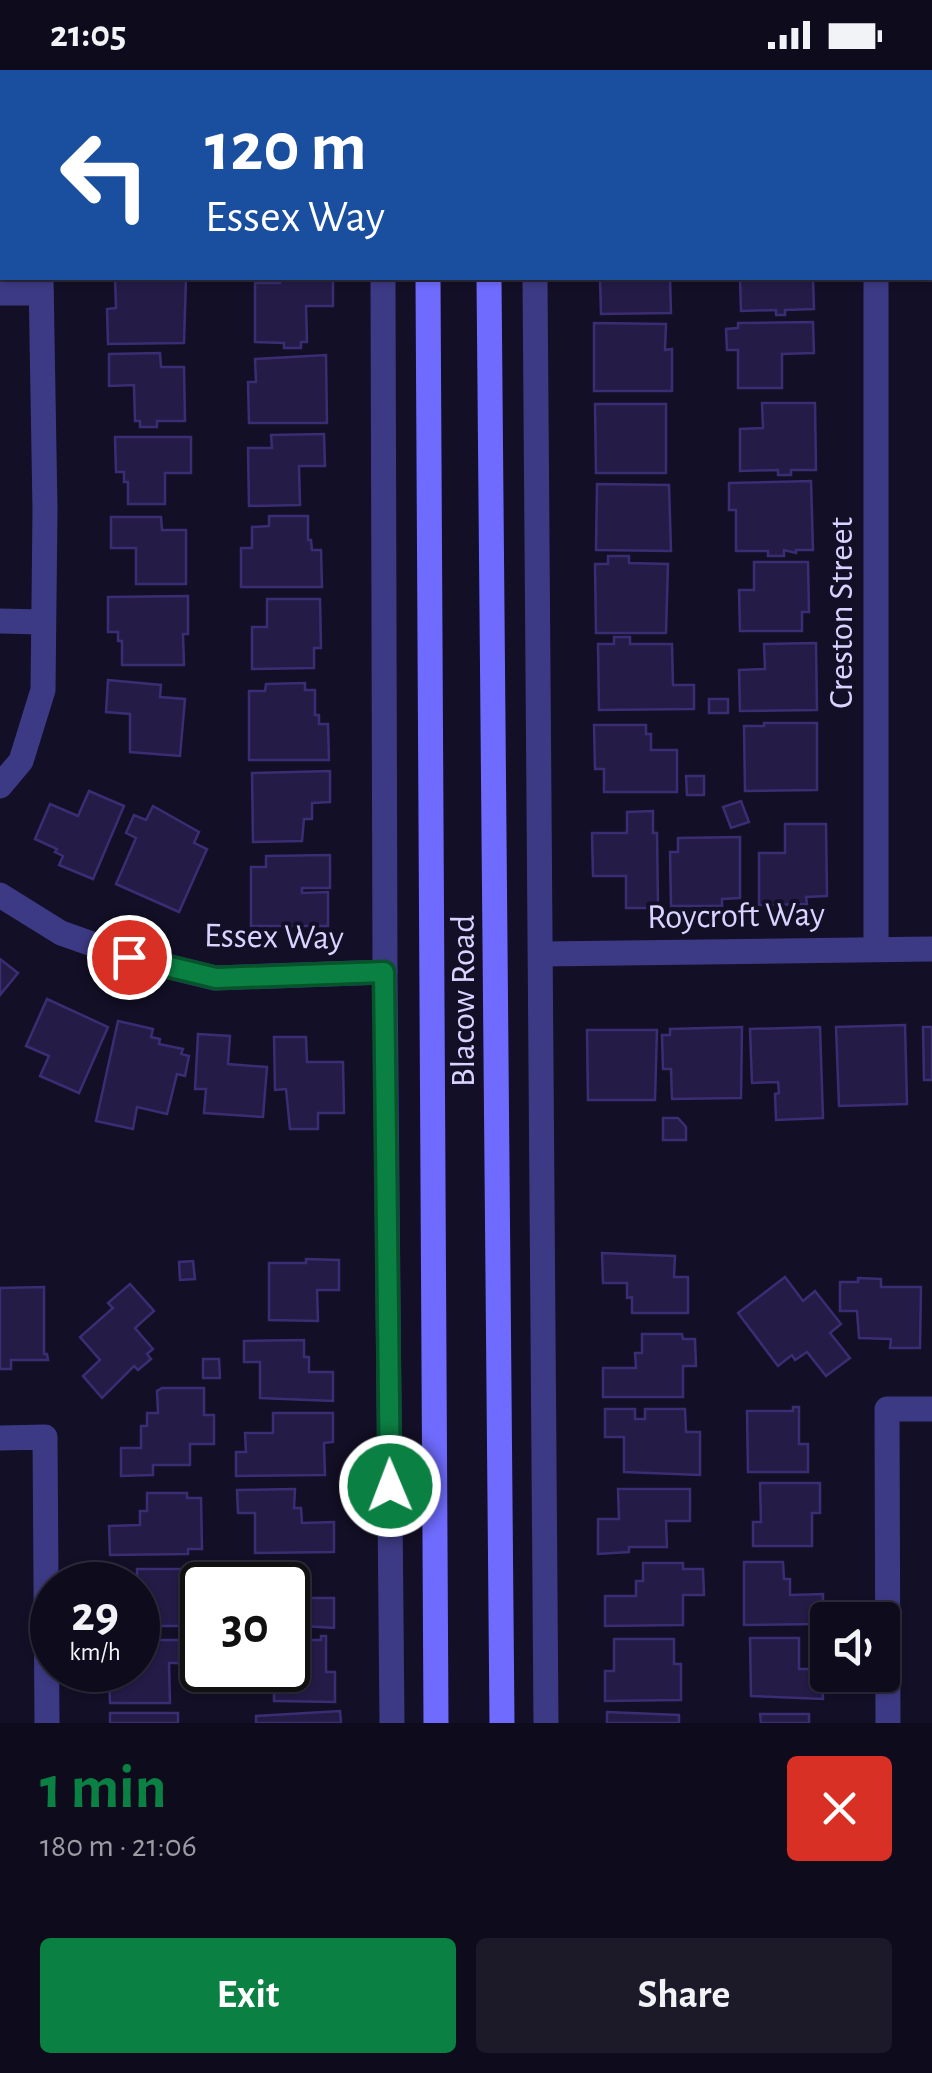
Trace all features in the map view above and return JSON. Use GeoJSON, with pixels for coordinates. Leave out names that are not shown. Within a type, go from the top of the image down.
{"type":"FeatureCollection","features":[{"type":"Feature","properties":{"kind":"main road","name":"Blacow Road"},"geometry":{"type":"LineString","coordinates":[[428,280],[436,1723]]}},
{"type":"Feature","properties":{"kind":"main road","name":"Blacow Road"},"geometry":{"type":"LineString","coordinates":[[489,280],[502,1723]]}},
{"type":"Feature","properties":{"kind":"street"},"geometry":{"type":"LineString","coordinates":[[383,280],[384,972],[392,1723]]}},
{"type":"Feature","properties":{"kind":"street"},"geometry":{"type":"LineString","coordinates":[[535,280],[546,1723]]}},
{"type":"Feature","properties":{"kind":"street","name":"Creston Street"},"geometry":{"type":"LineString","coordinates":[[876,280],[876,949]]}},
{"type":"Feature","properties":{"kind":"street"},"geometry":{"type":"LineString","coordinates":[[0,293],[41,285],[43,622],[42,690],[21,761],[0,786]]}},
{"type":"Feature","properties":{"kind":"street"},"geometry":{"type":"LineString","coordinates":[[0,622],[43,622]]}},
{"type":"Feature","properties":{"kind":"street","name":"Essex Way"},"geometry":{"type":"LineString","coordinates":[[0,895],[61,932],[129,957],[216,978],[384,972]]}},
{"type":"Feature","properties":{"kind":"street","name":"Roycroft Way"},"geometry":{"type":"LineString","coordinates":[[542,954],[932,949]]}},
{"type":"Feature","properties":{"kind":"street"},"geometry":{"type":"LineString","coordinates":[[888,1723],[888,1409],[932,1409]]}},
{"type":"Feature","properties":{"kind":"street"},"geometry":{"type":"LineString","coordinates":[[0,1438],[45,1437],[47,1723]]}},
{"type":"Feature","properties":{"kind":"building"},"geometry":{"type":"Polygon","coordinates":[[[115,280],[186,280],[184,343],[108,344],[107,309],[116,308],[115,280]]]}},
{"type":"Feature","properties":{"kind":"building"},"geometry":{"type":"Polygon","coordinates":[[[333,280],[333,306],[306,306],[307,342],[301,342],[301,348],[255,342],[255,283],[333,280]]]}},
{"type":"Feature","properties":{"kind":"building"},"geometry":{"type":"Polygon","coordinates":[[[600,280],[670,280],[671,313],[601,314],[600,280]]]}},
{"type":"Feature","properties":{"kind":"building"},"geometry":{"type":"Polygon","coordinates":[[[740,280],[813,280],[814,309],[785,310],[785,315],[776,315],[776,310],[741,311],[740,280]]]}},
{"type":"Feature","properties":{"kind":"building"},"geometry":{"type":"Polygon","coordinates":[[[813,322],[814,353],[782,354],[782,388],[738,388],[738,350],[727,350],[726,329],[738,328],[738,323],[813,322]]]}},
{"type":"Feature","properties":{"kind":"building"},"geometry":{"type":"Polygon","coordinates":[[[594,323],[666,324],[665,350],[672,349],[672,391],[594,391],[594,323]]]}},
{"type":"Feature","properties":{"kind":"building"},"geometry":{"type":"Polygon","coordinates":[[[160,353],[161,367],[184,367],[185,421],[157,421],[157,427],[140,427],[140,421],[135,421],[134,385],[109,386],[109,354],[160,353]]]}},
{"type":"Feature","properties":{"kind":"building"},"geometry":{"type":"Polygon","coordinates":[[[326,355],[327,423],[249,423],[248,382],[256,382],[255,359],[326,355]]]}},
{"type":"Feature","properties":{"kind":"building"},"geometry":{"type":"Polygon","coordinates":[[[762,403],[815,403],[816,470],[791,470],[791,475],[778,475],[778,470],[740,471],[740,429],[763,428],[762,403]]]}},
{"type":"Feature","properties":{"kind":"building"},"geometry":{"type":"Polygon","coordinates":[[[595,404],[666,404],[666,473],[596,473],[595,404]]]}},
{"type":"Feature","properties":{"kind":"building"},"geometry":{"type":"Polygon","coordinates":[[[324,434],[325,466],[299,466],[300,505],[249,506],[248,448],[272,448],[271,435],[324,434]]]}},
{"type":"Feature","properties":{"kind":"building"},"geometry":{"type":"Polygon","coordinates":[[[115,437],[191,437],[191,473],[165,473],[165,504],[128,504],[128,482],[124,482],[124,472],[116,472],[115,437]]]}},
{"type":"Feature","properties":{"kind":"building"},"geometry":{"type":"Polygon","coordinates":[[[811,481],[813,550],[784,550],[784,556],[768,556],[768,551],[736,551],[736,510],[729,510],[729,483],[811,481]]]}},
{"type":"Feature","properties":{"kind":"building"},"geometry":{"type":"Polygon","coordinates":[[[597,484],[669,485],[671,551],[596,550],[597,484]]]}},
{"type":"Feature","properties":{"kind":"building"},"geometry":{"type":"Polygon","coordinates":[[[269,516],[308,516],[308,540],[312,550],[321,550],[322,587],[241,587],[241,548],[252,548],[252,527],[269,526],[269,516]]]}},
{"type":"Feature","properties":{"kind":"building"},"geometry":{"type":"Polygon","coordinates":[[[111,517],[161,517],[162,530],[186,530],[186,584],[136,584],[136,548],[111,548],[111,517]]]}},
{"type":"Feature","properties":{"kind":"building"},"geometry":{"type":"Polygon","coordinates":[[[608,556],[629,556],[629,563],[668,564],[666,633],[596,633],[595,564],[608,564],[608,556]]]}},
{"type":"Feature","properties":{"kind":"building"},"geometry":{"type":"Polygon","coordinates":[[[754,562],[808,562],[809,612],[802,612],[802,631],[740,631],[739,590],[754,590],[754,562]]]}},
{"type":"Feature","properties":{"kind":"building"},"geometry":{"type":"Polygon","coordinates":[[[188,596],[184,665],[122,665],[122,641],[118,641],[118,632],[108,632],[108,597],[188,596]]]}},
{"type":"Feature","properties":{"kind":"building"},"geometry":{"type":"Polygon","coordinates":[[[267,599],[320,599],[321,648],[314,648],[314,668],[252,669],[252,627],[267,627],[267,599]]]}},
{"type":"Feature","properties":{"kind":"building"},"geometry":{"type":"Polygon","coordinates":[[[614,637],[630,637],[630,644],[672,644],[673,685],[694,685],[694,709],[599,710],[598,644],[614,644],[614,637]]]}},
{"type":"Feature","properties":{"kind":"building"},"geometry":{"type":"Polygon","coordinates":[[[816,643],[817,710],[740,711],[739,670],[765,669],[764,644],[816,643]]]}},
{"type":"Feature","properties":{"kind":"building"},"geometry":{"type":"Polygon","coordinates":[[[108,680],[161,685],[160,697],[185,699],[180,756],[130,752],[130,714],[106,712],[108,680]]]}},
{"type":"Feature","properties":{"kind":"building"},"geometry":{"type":"Polygon","coordinates":[[[305,683],[305,690],[315,690],[319,724],[328,724],[329,760],[249,760],[249,691],[265,691],[266,684],[305,683]]]}},
{"type":"Feature","properties":{"kind":"building"},"geometry":{"type":"Polygon","coordinates":[[[709,699],[728,699],[728,713],[709,713],[709,699]]]}},
{"type":"Feature","properties":{"kind":"building"},"geometry":{"type":"Polygon","coordinates":[[[817,723],[817,790],[745,791],[744,726],[817,723]]]}},
{"type":"Feature","properties":{"kind":"building"},"geometry":{"type":"Polygon","coordinates":[[[594,725],[646,725],[646,734],[651,734],[651,750],[677,750],[677,792],[604,792],[604,769],[595,769],[594,725]]]}},
{"type":"Feature","properties":{"kind":"building"},"geometry":{"type":"Polygon","coordinates":[[[330,771],[330,802],[312,803],[312,819],[304,819],[302,841],[253,842],[252,773],[330,771]]]}},
{"type":"Feature","properties":{"kind":"building"},"geometry":{"type":"Polygon","coordinates":[[[686,776],[704,776],[704,795],[687,795],[686,776]]]}},
{"type":"Feature","properties":{"kind":"building"},"geometry":{"type":"Polygon","coordinates":[[[89,791],[124,806],[93,879],[59,865],[63,856],[55,852],[57,849],[35,839],[50,804],[78,816],[89,791]]]}},
{"type":"Feature","properties":{"kind":"building"},"geometry":{"type":"Polygon","coordinates":[[[741,801],[749,822],[731,828],[723,807],[741,801]]]}},
{"type":"Feature","properties":{"kind":"building"},"geometry":{"type":"Polygon","coordinates":[[[153,806],[199,832],[194,843],[207,849],[179,912],[116,884],[136,838],[126,833],[134,815],[146,820],[153,806]]]}},
{"type":"Feature","properties":{"kind":"building"},"geometry":{"type":"Polygon","coordinates":[[[653,811],[658,908],[626,908],[626,876],[593,876],[592,833],[627,833],[627,812],[653,811]]]}},
{"type":"Feature","properties":{"kind":"building"},"geometry":{"type":"Polygon","coordinates":[[[785,824],[826,824],[827,896],[806,897],[807,904],[759,905],[759,853],[785,853],[785,824]]]}},
{"type":"Feature","properties":{"kind":"building"},"geometry":{"type":"Polygon","coordinates":[[[740,837],[740,898],[722,899],[722,906],[671,906],[670,852],[678,852],[678,838],[740,837]]]}},
{"type":"Feature","properties":{"kind":"building"},"geometry":{"type":"Polygon","coordinates":[[[330,855],[330,888],[302,888],[302,893],[328,892],[328,926],[251,926],[251,867],[266,867],[266,856],[330,855]]]}},
{"type":"Feature","properties":{"kind":"building"},"geometry":{"type":"Polygon","coordinates":[[[0,959],[18,973],[0,995],[0,959]]]}},
{"type":"Feature","properties":{"kind":"building"},"geometry":{"type":"Polygon","coordinates":[[[47,999],[108,1027],[79,1093],[40,1076],[49,1056],[26,1046],[47,999]]]}},
{"type":"Feature","properties":{"kind":"building"},"geometry":{"type":"Polygon","coordinates":[[[118,1021],[153,1029],[151,1037],[160,1039],[159,1044],[183,1049],[181,1054],[189,1056],[185,1076],[177,1074],[167,1114],[137,1107],[133,1129],[96,1121],[118,1021]]]}},
{"type":"Feature","properties":{"kind":"building"},"geometry":{"type":"Polygon","coordinates":[[[905,1025],[907,1104],[839,1106],[836,1027],[905,1025]]]}},
{"type":"Feature","properties":{"kind":"building"},"geometry":{"type":"Polygon","coordinates":[[[742,1027],[741,1098],[672,1099],[671,1069],[663,1069],[662,1035],[670,1035],[670,1029],[742,1027]]]}},
{"type":"Feature","properties":{"kind":"building"},"geometry":{"type":"Polygon","coordinates":[[[820,1027],[823,1118],[776,1120],[778,1082],[752,1083],[750,1029],[820,1027]]]}},
{"type":"Feature","properties":{"kind":"building"},"geometry":{"type":"Polygon","coordinates":[[[923,1027],[932,1027],[932,1080],[924,1080],[923,1027]]]}},
{"type":"Feature","properties":{"kind":"building"},"geometry":{"type":"Polygon","coordinates":[[[587,1030],[657,1030],[655,1100],[588,1100],[587,1030]]]}},
{"type":"Feature","properties":{"kind":"building"},"geometry":{"type":"Polygon","coordinates":[[[198,1034],[230,1036],[228,1064],[267,1067],[263,1117],[204,1113],[206,1089],[195,1089],[198,1034]]]}},
{"type":"Feature","properties":{"kind":"building"},"geometry":{"type":"Polygon","coordinates":[[[274,1037],[306,1037],[307,1062],[343,1062],[344,1113],[318,1113],[318,1129],[290,1129],[286,1089],[275,1090],[274,1037]]]}},
{"type":"Feature","properties":{"kind":"building"},"geometry":{"type":"Polygon","coordinates":[[[663,1118],[678,1118],[686,1127],[686,1140],[663,1140],[663,1118]]]}},
{"type":"Feature","properties":{"kind":"building"},"geometry":{"type":"Polygon","coordinates":[[[602,1253],[675,1256],[674,1277],[688,1277],[688,1313],[632,1313],[627,1283],[603,1283],[602,1253]]]}},
{"type":"Feature","properties":{"kind":"building"},"geometry":{"type":"Polygon","coordinates":[[[306,1259],[339,1260],[339,1290],[317,1290],[318,1321],[269,1320],[269,1263],[306,1263],[306,1259]]]}},
{"type":"Feature","properties":{"kind":"building"},"geometry":{"type":"Polygon","coordinates":[[[193,1261],[195,1279],[180,1280],[179,1262],[193,1261]]]}},
{"type":"Feature","properties":{"kind":"building"},"geometry":{"type":"Polygon","coordinates":[[[785,1277],[803,1301],[815,1291],[841,1324],[830,1333],[850,1358],[826,1376],[807,1352],[795,1360],[792,1355],[778,1366],[738,1313],[785,1277]]]}},
{"type":"Feature","properties":{"kind":"building"},"geometry":{"type":"Polygon","coordinates":[[[858,1278],[881,1279],[881,1287],[921,1287],[920,1348],[890,1348],[891,1339],[859,1338],[857,1311],[840,1311],[840,1282],[858,1282],[858,1278]]]}},
{"type":"Feature","properties":{"kind":"building"},"geometry":{"type":"Polygon","coordinates":[[[130,1284],[154,1311],[135,1328],[153,1349],[147,1354],[151,1359],[138,1370],[134,1366],[102,1398],[83,1376],[100,1360],[80,1337],[113,1308],[108,1303],[130,1284]]]}},
{"type":"Feature","properties":{"kind":"building"},"geometry":{"type":"Polygon","coordinates":[[[44,1287],[44,1354],[48,1360],[11,1360],[11,1369],[0,1369],[0,1288],[44,1287]]]}},
{"type":"Feature","properties":{"kind":"building"},"geometry":{"type":"Polygon","coordinates":[[[642,1334],[682,1334],[683,1339],[695,1339],[696,1366],[683,1366],[683,1397],[603,1397],[603,1368],[636,1368],[635,1353],[642,1353],[642,1334]]]}},
{"type":"Feature","properties":{"kind":"building"},"geometry":{"type":"Polygon","coordinates":[[[304,1340],[309,1372],[333,1372],[333,1401],[260,1398],[260,1362],[244,1362],[244,1341],[304,1340]]]}},
{"type":"Feature","properties":{"kind":"building"},"geometry":{"type":"Polygon","coordinates":[[[203,1359],[219,1359],[220,1378],[203,1378],[203,1359]]]}},
{"type":"Feature","properties":{"kind":"building"},"geometry":{"type":"Polygon","coordinates":[[[204,1388],[204,1415],[214,1415],[214,1444],[190,1444],[190,1465],[153,1465],[153,1475],[121,1476],[121,1448],[141,1448],[141,1426],[147,1426],[147,1413],[158,1413],[157,1391],[204,1388]]]}},
{"type":"Feature","properties":{"kind":"building"},"geometry":{"type":"Polygon","coordinates":[[[793,1407],[799,1407],[799,1444],[808,1444],[808,1472],[748,1472],[747,1411],[793,1411],[793,1407]]]}},
{"type":"Feature","properties":{"kind":"building"},"geometry":{"type":"Polygon","coordinates":[[[605,1409],[635,1409],[635,1419],[645,1419],[645,1409],[685,1409],[686,1432],[700,1432],[700,1475],[624,1472],[624,1437],[605,1437],[605,1409]]]}},
{"type":"Feature","properties":{"kind":"building"},"geometry":{"type":"Polygon","coordinates":[[[273,1413],[333,1413],[333,1442],[324,1443],[325,1475],[236,1476],[236,1452],[246,1452],[245,1433],[273,1433],[273,1413]]]}},
{"type":"Feature","properties":{"kind":"building"},"geometry":{"type":"Polygon","coordinates":[[[760,1483],[820,1483],[820,1513],[812,1513],[812,1546],[753,1546],[753,1522],[761,1522],[760,1483]]]}},
{"type":"Feature","properties":{"kind":"building"},"geometry":{"type":"Polygon","coordinates":[[[295,1489],[294,1508],[301,1508],[302,1523],[334,1522],[334,1552],[255,1553],[255,1513],[238,1513],[237,1490],[295,1489]]]}},
{"type":"Feature","properties":{"kind":"building"},"geometry":{"type":"Polygon","coordinates":[[[618,1489],[690,1489],[690,1521],[666,1521],[667,1547],[629,1547],[629,1552],[598,1554],[598,1519],[619,1519],[618,1489]]]}},
{"type":"Feature","properties":{"kind":"building"},"geometry":{"type":"Polygon","coordinates":[[[147,1493],[187,1493],[187,1498],[201,1498],[202,1549],[188,1549],[188,1554],[110,1555],[109,1526],[140,1525],[140,1511],[147,1511],[147,1493]]]}},
{"type":"Feature","properties":{"kind":"building"},"geometry":{"type":"Polygon","coordinates":[[[744,1562],[783,1562],[784,1579],[790,1579],[790,1595],[823,1594],[823,1602],[810,1602],[810,1624],[744,1625],[744,1562]]]}},
{"type":"Feature","properties":{"kind":"building"},"geometry":{"type":"Polygon","coordinates":[[[643,1563],[683,1563],[683,1569],[703,1569],[704,1595],[683,1595],[683,1625],[605,1626],[605,1596],[636,1596],[636,1581],[643,1581],[643,1563]]]}},
{"type":"Feature","properties":{"kind":"building"},"geometry":{"type":"Polygon","coordinates":[[[160,1569],[180,1569],[180,1626],[160,1626],[160,1569]]]}},
{"type":"Feature","properties":{"kind":"building"},"geometry":{"type":"Polygon","coordinates":[[[310,1598],[334,1598],[334,1628],[310,1626],[310,1598]]]}},
{"type":"Feature","properties":{"kind":"building"},"geometry":{"type":"Polygon","coordinates":[[[321,1636],[326,1636],[326,1672],[335,1672],[335,1702],[274,1701],[274,1692],[310,1692],[310,1640],[321,1640],[321,1636]]]}},
{"type":"Feature","properties":{"kind":"building"},"geometry":{"type":"Polygon","coordinates":[[[750,1638],[799,1638],[799,1669],[810,1669],[810,1692],[823,1692],[823,1699],[751,1696],[750,1638]]]}},
{"type":"Feature","properties":{"kind":"building"},"geometry":{"type":"Polygon","coordinates":[[[614,1639],[674,1639],[674,1664],[681,1664],[681,1700],[605,1701],[605,1671],[614,1671],[614,1639]]]}},
{"type":"Feature","properties":{"kind":"building"},"geometry":{"type":"Polygon","coordinates":[[[160,1640],[179,1640],[179,1663],[169,1663],[170,1703],[110,1703],[110,1692],[160,1692],[160,1640]]]}},
{"type":"Feature","properties":{"kind":"building"},"geometry":{"type":"Polygon","coordinates":[[[340,1711],[341,1723],[256,1723],[256,1716],[340,1711]]]}},
{"type":"Feature","properties":{"kind":"building"},"geometry":{"type":"Polygon","coordinates":[[[607,1712],[679,1715],[679,1723],[607,1723],[607,1712]]]}},
{"type":"Feature","properties":{"kind":"building"},"geometry":{"type":"Polygon","coordinates":[[[110,1713],[178,1713],[178,1723],[110,1723],[110,1713]]]}},
{"type":"Feature","properties":{"kind":"building"},"geometry":{"type":"Polygon","coordinates":[[[760,1714],[809,1714],[809,1723],[761,1723],[760,1714]]]}},
{"type":"Feature","properties":{"kind":"route"},"geometry":{"type":"LineString","coordinates":[[129,957],[216,978],[384,972],[390,1486]]}}]}
